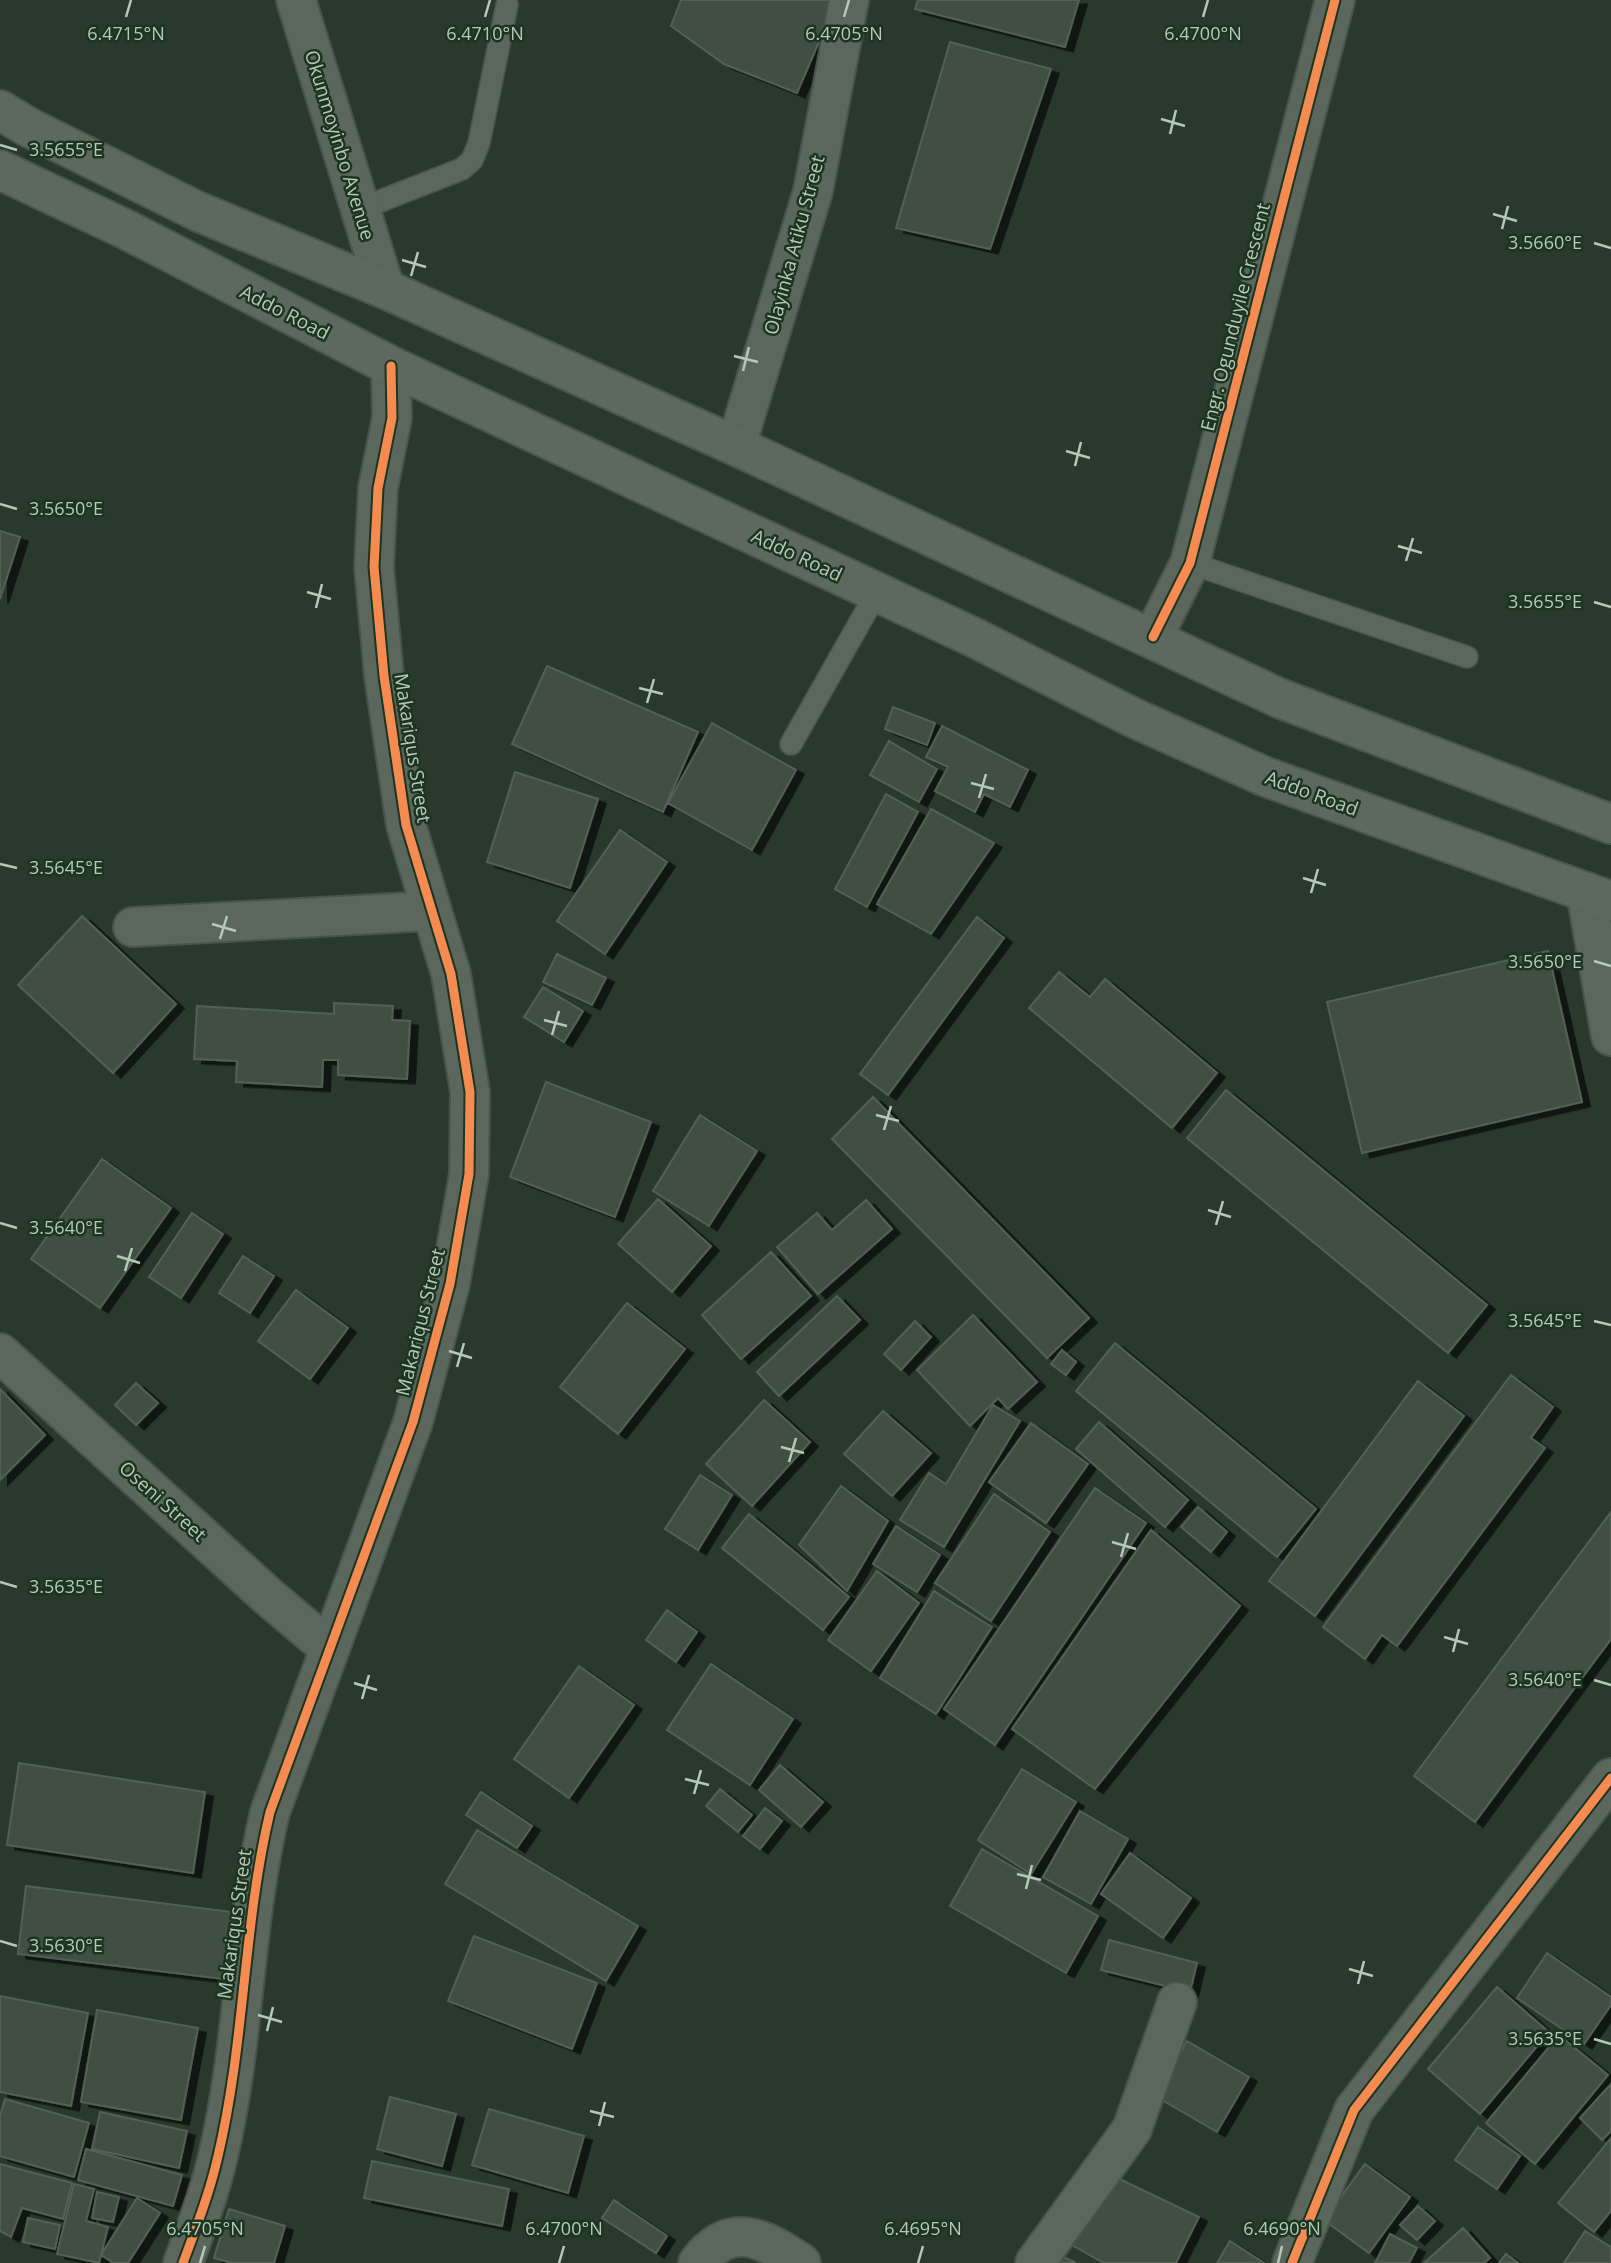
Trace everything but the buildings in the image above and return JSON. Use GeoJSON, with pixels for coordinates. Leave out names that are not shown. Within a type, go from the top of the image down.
{"type":"FeatureCollection","features":[{"type":"Feature","properties":{"kind":"main road"},"geometry":{"type":"LineString","coordinates":[[0,110],[28,127],[199,212],[385,289],[736,446],[1153,637],[1279,698],[1611,824]]}},
{"type":"Feature","properties":{"kind":"main road","name":"Addo Road"},"geometry":{"type":"LineString","coordinates":[[0,170],[125,229],[391,366],[877,592],[1134,718],[1266,777],[1599,896]]}},
{"type":"Feature","properties":{"kind":"street","name":"Okunmoyinbo Avenue"},"geometry":{"type":"LineString","coordinates":[[296,0],[385,289]]}},
{"type":"Feature","properties":{"kind":"street","name":"Olayinka Atiku Street"},"geometry":{"type":"LineString","coordinates":[[736,446],[813,191],[849,0]]}},
{"type":"Feature","properties":{"kind":"street","name":"Engr. Ogunduyile Crescent"},"geometry":{"type":"LineString","coordinates":[[1153,637],[1190,563],[1335,0]]}},
{"type":"Feature","properties":{"kind":"street","name":"Makariqus Street"},"geometry":{"type":"LineString","coordinates":[[183,2263],[218,2156],[262,1846],[270,1812],[328,1647],[413,1422],[450,1284],[468,1174],[471,1092],[451,974],[406,825],[384,676],[374,567],[378,488],[392,418],[391,366]]}},
{"type":"Feature","properties":{"kind":"street"},"geometry":{"type":"LineString","coordinates":[[1599,896],[1611,1036]]}},
{"type":"Feature","properties":{"kind":"street"},"geometry":{"type":"LineString","coordinates":[[134,927],[430,911]]}},
{"type":"Feature","properties":{"kind":"street","name":"Oseni Street"},"geometry":{"type":"LineString","coordinates":[[0,1353],[271,1600],[328,1647]]}},
{"type":"Feature","properties":{"kind":"street"},"geometry":{"type":"LineString","coordinates":[[1292,2263],[1354,2110],[1611,1778]]}},
{"type":"Feature","properties":{"kind":"street"},"geometry":{"type":"LineString","coordinates":[[1035,2263],[1132,2129],[1177,2002]]}},
{"type":"Feature","properties":{"kind":"street"},"geometry":{"type":"LineString","coordinates":[[698,2263],[722,2240],[749,2236],[802,2263]]}},
{"type":"Feature","properties":{"kind":"lane"},"geometry":{"type":"LineString","coordinates":[[360,209],[462,169],[472,160],[479,143],[507,5]]}},
{"type":"Feature","properties":{"kind":"lane"},"geometry":{"type":"LineString","coordinates":[[1190,563],[1467,657]]}},
{"type":"Feature","properties":{"kind":"lane"},"geometry":{"type":"LineString","coordinates":[[791,744],[877,592]]}},
{"type":"Feature","properties":{"kind":"cycle path"},"geometry":{"type":"LineString","coordinates":[[1153,637],[1190,563],[1335,0]]}},
{"type":"Feature","properties":{"kind":"cycle path"},"geometry":{"type":"LineString","coordinates":[[183,2263],[211,2183],[227,2113],[254,1898],[270,1812],[413,1422],[450,1284],[469,1174],[470,1092],[451,974],[406,825],[384,676],[374,567],[378,488],[392,418],[391,366]]}},
{"type":"Feature","properties":{"kind":"cycle path"},"geometry":{"type":"LineString","coordinates":[[1292,2263],[1354,2110],[1611,1778]]}}]}
